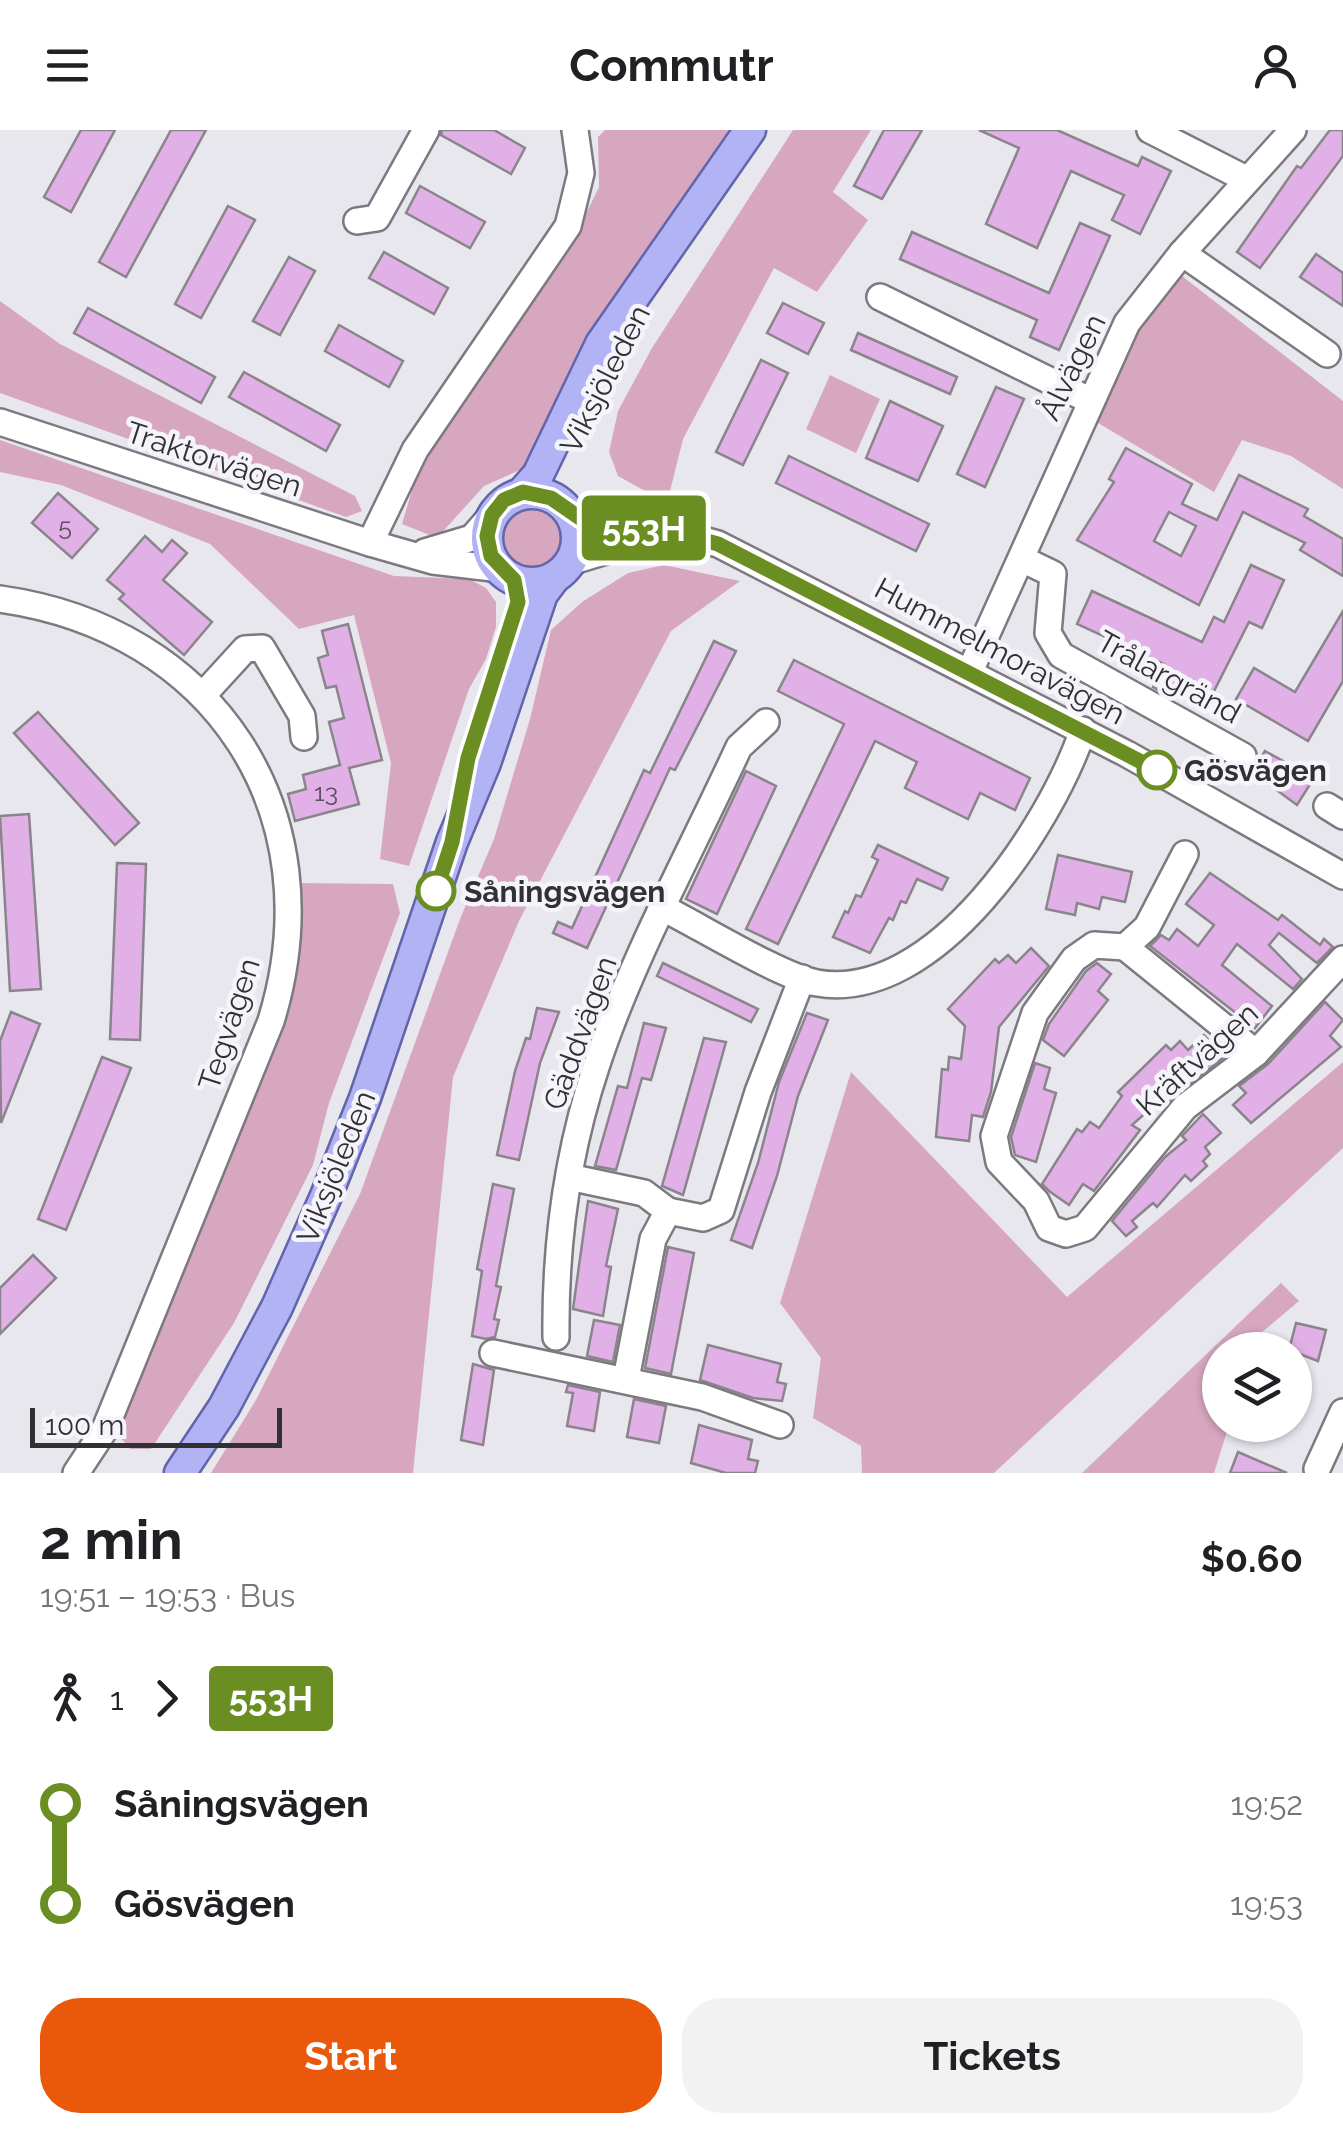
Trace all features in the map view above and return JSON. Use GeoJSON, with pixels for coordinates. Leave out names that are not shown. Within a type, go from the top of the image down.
{"type":"FeatureCollection","features":[{"type":"Feature","properties":{"kind":"main road","name":"Viksjöleden"},"geometry":{"type":"LineString","coordinates":[[523,492],[538,475],[601,344],[750,130]]}},
{"type":"Feature","properties":{"kind":"main road","name":"Viksjöleden"},"geometry":{"type":"LineString","coordinates":[[565,509],[559,480],[564,452],[665,257]]}},
{"type":"Feature","properties":{"kind":"main road"},"geometry":{"type":"LineString","coordinates":[[523,492],[538,493],[565,509],[577,538],[562,570],[529,585],[508,574],[491,556],[487,536],[492,515],[504,500],[523,492]]}},
{"type":"Feature","properties":{"kind":"main road","name":"Viksjöleden"},"geometry":{"type":"LineString","coordinates":[[180,1473],[224,1406],[276,1307],[326,1196],[365,1098],[452,842],[486,763],[542,594],[562,570]]}},
{"type":"Feature","properties":{"kind":"main road","name":"Viksjöleden"},"geometry":{"type":"LineString","coordinates":[[452,842],[468,758],[518,602],[508,574]]}},
{"type":"Feature","properties":{"kind":"street"},"geometry":{"type":"LineString","coordinates":[[357,220],[377,218],[426,130]]}},
{"type":"Feature","properties":{"kind":"street"},"geometry":{"type":"LineString","coordinates":[[370,544],[415,450],[568,226],[581,173],[575,130]]}},
{"type":"Feature","properties":{"kind":"street"},"geometry":{"type":"LineString","coordinates":[[1150,130],[1246,178]]}},
{"type":"Feature","properties":{"kind":"street","name":"Ålvägen"},"geometry":{"type":"LineString","coordinates":[[970,670],[1127,323],[1246,178],[1293,130]]}},
{"type":"Feature","properties":{"kind":"street"},"geometry":{"type":"LineString","coordinates":[[1182,253],[1327,354]]}},
{"type":"Feature","properties":{"kind":"street"},"geometry":{"type":"LineString","coordinates":[[880,297],[1089,400]]}},
{"type":"Feature","properties":{"kind":"street","name":"Traktorvägen"},"geometry":{"type":"LineString","coordinates":[[0,422],[370,544],[433,562],[508,574]]}},
{"type":"Feature","properties":{"kind":"street","name":"Hummelmoravägen"},"geometry":{"type":"LineString","coordinates":[[565,509],[593,527],[671,531],[718,544],[1083,730],[1343,876]]}},
{"type":"Feature","properties":{"kind":"street","name":"Traktorvägen"},"geometry":{"type":"LineString","coordinates":[[410,554],[442,550],[472,538],[492,515]]}},
{"type":"Feature","properties":{"kind":"street"},"geometry":{"type":"LineString","coordinates":[[562,570],[671,531]]}},
{"type":"Feature","properties":{"kind":"street","name":"Trålargränd"},"geometry":{"type":"LineString","coordinates":[[1022,559],[1053,574],[1048,633],[1061,654],[1244,756]]}},
{"type":"Feature","properties":{"kind":"street","name":"Tegvägen"},"geometry":{"type":"LineString","coordinates":[[0,599],[62,609],[116,631],[162,658],[203,695],[248,751],[275,816],[291,903],[284,971],[271,1021],[105,1429],[76,1473]]}},
{"type":"Feature","properties":{"kind":"street"},"geometry":{"type":"LineString","coordinates":[[203,695],[244,649],[262,648],[302,716],[304,737]]}},
{"type":"Feature","properties":{"kind":"street","name":"Gäddvägen"},"geometry":{"type":"LineString","coordinates":[[556,1337],[555,1269],[569,1178],[595,1068],[739,748],[766,722]]}},
{"type":"Feature","properties":{"kind":"street"},"geometry":{"type":"LineString","coordinates":[[665,910],[818,984],[876,980],[933,947],[988,892],[1039,826],[1063,785],[1083,730]]}},
{"type":"Feature","properties":{"kind":"street"},"geometry":{"type":"LineString","coordinates":[[1185,854],[1147,927],[1125,947],[1256,1054]]}},
{"type":"Feature","properties":{"kind":"street","name":"Kräftvägen"},"geometry":{"type":"LineString","coordinates":[[1125,947],[1094,945],[1074,960],[1035,1013],[994,1136],[999,1162],[1036,1201],[1049,1228],[1066,1234],[1085,1228],[1185,1107],[1256,1054],[1343,959]]}},
{"type":"Feature","properties":{"kind":"street"},"geometry":{"type":"LineString","coordinates":[[569,1178],[644,1192],[668,1210],[703,1218],[721,1210],[758,1092],[802,978]]}},
{"type":"Feature","properties":{"kind":"street"},"geometry":{"type":"LineString","coordinates":[[626,1379],[654,1239],[668,1210]]}},
{"type":"Feature","properties":{"kind":"street"},"geometry":{"type":"LineString","coordinates":[[493,1353],[702,1397],[780,1425]]}},
{"type":"Feature","properties":{"kind":"street"},"geometry":{"type":"LineString","coordinates":[[1317,1469],[1343,1412]]}},
{"type":"Feature","properties":{"kind":"shaded area"},"geometry":{"type":"Polygon","coordinates":[[[605,130],[731,130],[603,317],[531,465],[484,486],[437,538],[402,524],[421,460],[577,232],[599,187],[598,137],[605,130]]]}},
{"type":"Feature","properties":{"kind":"shaded area"},"geometry":{"type":"Polygon","coordinates":[[[793,130],[871,130],[833,192],[868,220],[817,292],[774,268],[683,439],[667,503],[618,476],[609,452],[618,411],[652,348],[793,130]]]}},
{"type":"Feature","properties":{"kind":"shaded area"},"geometry":{"type":"Polygon","coordinates":[[[1182,276],[1343,401],[1343,489],[1291,456],[1242,440],[1214,492],[1093,420],[1133,325],[1165,280],[1182,276]]]}},
{"type":"Feature","properties":{"kind":"shaded area"},"geometry":{"type":"Polygon","coordinates":[[[0,301],[60,344],[355,496],[362,511],[346,517],[0,393],[0,301]]]}},
{"type":"Feature","properties":{"kind":"shaded area"},"geometry":{"type":"Polygon","coordinates":[[[830,375],[880,399],[856,453],[806,429],[830,375]]]}},
{"type":"Feature","properties":{"kind":"shaded area"},"geometry":{"type":"Polygon","coordinates":[[[0,440],[394,576],[469,579],[486,588],[496,602],[496,627],[486,659],[469,689],[409,866],[380,859],[391,763],[354,615],[299,629],[210,544],[61,485],[0,472],[0,440]]]}},
{"type":"Feature","properties":{"kind":"shaded area"},"geometry":{"type":"Polygon","coordinates":[[[530,510],[553,520],[563,543],[553,566],[530,576],[507,566],[497,543],[507,520],[530,510]]]}},
{"type":"Feature","properties":{"kind":"shaded area"},"geometry":{"type":"Polygon","coordinates":[[[664,565],[740,581],[671,631],[519,921],[453,1077],[413,1473],[211,1473],[256,1400],[360,1194],[460,919],[494,839],[530,719],[551,630],[582,602],[628,573],[664,565]]]}},
{"type":"Feature","properties":{"kind":"shaded area"},"geometry":{"type":"Polygon","coordinates":[[[297,883],[393,884],[400,913],[329,1103],[313,1165],[234,1323],[151,1449],[130,1449],[114,1429],[242,1117],[296,964],[297,883]]]}},
{"type":"Feature","properties":{"kind":"shaded area"},"geometry":{"type":"Polygon","coordinates":[[[1343,1062],[1343,1148],[994,1473],[862,1473],[861,1446],[813,1418],[821,1358],[780,1303],[851,1072],[1067,1297],[1343,1062]]]}},
{"type":"Feature","properties":{"kind":"shaded area"},"geometry":{"type":"Polygon","coordinates":[[[1281,1283],[1299,1301],[1262,1332],[1230,1332],[1281,1283]]]}},
{"type":"Feature","properties":{"kind":"shaded area"},"geometry":{"type":"Polygon","coordinates":[[[1202,1358],[1202,1442],[1224,1442],[1214,1473],[1082,1473],[1202,1358]]]}},
{"type":"Feature","properties":{"kind":"building"},"geometry":{"type":"Polygon","coordinates":[[[81,130],[115,130],[71,212],[44,197],[81,130]]]}},
{"type":"Feature","properties":{"kind":"building"},"geometry":{"type":"Polygon","coordinates":[[[171,130],[206,130],[126,277],[99,262],[171,130]]]}},
{"type":"Feature","properties":{"kind":"building"},"geometry":{"type":"Polygon","coordinates":[[[442,130],[494,130],[525,148],[511,174],[441,135],[442,130]]]}},
{"type":"Feature","properties":{"kind":"building"},"geometry":{"type":"Polygon","coordinates":[[[884,130],[922,130],[882,199],[854,186],[884,130]]]}},
{"type":"Feature","properties":{"kind":"building"},"geometry":{"type":"Polygon","coordinates":[[[979,130],[1057,130],[1138,166],[1142,157],[1171,171],[1140,234],[1112,220],[1124,195],[1071,171],[1037,248],[986,224],[1019,148],[979,130]]]}},
{"type":"Feature","properties":{"kind":"building"},"geometry":{"type":"Polygon","coordinates":[[[1330,130],[1343,130],[1343,156],[1260,268],[1237,252],[1297,166],[1301,168],[1330,130]]]}},
{"type":"Feature","properties":{"kind":"building"},"geometry":{"type":"Polygon","coordinates":[[[420,186],[485,222],[470,248],[406,213],[420,186]]]}},
{"type":"Feature","properties":{"kind":"building"},"geometry":{"type":"Polygon","coordinates":[[[228,206],[255,220],[201,318],[175,304],[228,206]]]}},
{"type":"Feature","properties":{"kind":"building"},"geometry":{"type":"Polygon","coordinates":[[[1080,223],[1110,236],[1059,350],[1030,337],[1037,320],[900,259],[912,232],[1049,293],[1080,223]]]}},
{"type":"Feature","properties":{"kind":"building"},"geometry":{"type":"Polygon","coordinates":[[[384,252],[448,288],[434,314],[369,278],[384,252]]]}},
{"type":"Feature","properties":{"kind":"building"},"geometry":{"type":"Polygon","coordinates":[[[1316,254],[1343,273],[1343,306],[1300,277],[1316,254]]]}},
{"type":"Feature","properties":{"kind":"building"},"geometry":{"type":"Polygon","coordinates":[[[289,257],[315,271],[280,335],[253,321],[289,257]]]}},
{"type":"Feature","properties":{"kind":"building"},"geometry":{"type":"Polygon","coordinates":[[[783,303],[824,323],[808,354],[767,333],[783,303]]]}},
{"type":"Feature","properties":{"kind":"building"},"geometry":{"type":"Polygon","coordinates":[[[88,308],[215,377],[201,403],[74,333],[88,308]]]}},
{"type":"Feature","properties":{"kind":"building"},"geometry":{"type":"Polygon","coordinates":[[[339,325],[403,361],[389,387],[325,351],[339,325]]]}},
{"type":"Feature","properties":{"kind":"building"},"geometry":{"type":"Polygon","coordinates":[[[858,333],[957,377],[950,394],[851,350],[858,333]]]}},
{"type":"Feature","properties":{"kind":"building"},"geometry":{"type":"Polygon","coordinates":[[[761,360],[788,373],[743,465],[716,452],[761,360]]]}},
{"type":"Feature","properties":{"kind":"building"},"geometry":{"type":"Polygon","coordinates":[[[244,372],[340,425],[326,451],[229,397],[244,372]]]}},
{"type":"Feature","properties":{"kind":"building"},"geometry":{"type":"Polygon","coordinates":[[[996,387],[1024,399],[985,487],[957,474],[996,387]]]}},
{"type":"Feature","properties":{"kind":"building"},"geometry":{"type":"Polygon","coordinates":[[[890,401],[943,426],[918,481],[866,458],[890,401]]]}},
{"type":"Feature","properties":{"kind":"building"},"geometry":{"type":"Polygon","coordinates":[[[1126,448],[1192,484],[1182,504],[1217,520],[1239,475],[1308,509],[1304,516],[1343,539],[1343,576],[1300,550],[1305,543],[1243,512],[1199,605],[1077,540],[1114,482],[1109,479],[1126,448]],[[1169,512],[1154,541],[1181,556],[1196,526],[1169,512]]]}},
{"type":"Feature","properties":{"kind":"building"},"geometry":{"type":"Polygon","coordinates":[[[789,456],[929,524],[916,551],[776,483],[789,456]]]}},
{"type":"Feature","properties":{"kind":"building"},"geometry":{"type":"Polygon","coordinates":[[[58,493],[98,529],[72,558],[32,523],[58,493]]]}},
{"type":"Feature","properties":{"kind":"building"},"geometry":{"type":"Polygon","coordinates":[[[145,536],[162,552],[172,540],[187,553],[163,580],[212,622],[184,655],[119,599],[124,594],[107,580],[145,536]]]}},
{"type":"Feature","properties":{"kind":"building"},"geometry":{"type":"Polygon","coordinates":[[[1251,565],[1284,580],[1262,628],[1249,622],[1212,695],[1179,678],[1170,697],[1153,687],[1164,664],[1077,624],[1092,591],[1202,642],[1214,617],[1224,622],[1251,565]]]}},
{"type":"Feature","properties":{"kind":"building"},"geometry":{"type":"Polygon","coordinates":[[[1343,611],[1343,681],[1308,741],[1236,699],[1254,668],[1295,692],[1343,611]]]}},
{"type":"Feature","properties":{"kind":"building"},"geometry":{"type":"Polygon","coordinates":[[[348,624],[382,760],[349,768],[359,804],[295,821],[288,794],[306,789],[303,775],[340,765],[329,722],[344,718],[336,686],[326,688],[318,658],[328,655],[322,631],[348,624]]]}},
{"type":"Feature","properties":{"kind":"building"},"geometry":{"type":"Polygon","coordinates":[[[714,641],[736,651],[675,770],[670,768],[587,948],[553,933],[558,922],[572,928],[644,770],[650,773],[714,641]]]}},
{"type":"Feature","properties":{"kind":"building"},"geometry":{"type":"Polygon","coordinates":[[[794,660],[1030,778],[1015,810],[980,793],[968,819],[905,788],[917,762],[875,741],[778,944],[746,929],[844,724],[778,691],[794,660]]]}},
{"type":"Feature","properties":{"kind":"building"},"geometry":{"type":"Polygon","coordinates":[[[38,712],[139,823],[115,845],[14,733],[38,712]]]}},
{"type":"Feature","properties":{"kind":"building"},"geometry":{"type":"Polygon","coordinates":[[[1265,751],[1314,778],[1297,805],[1252,772],[1265,751]]]}},
{"type":"Feature","properties":{"kind":"building"},"geometry":{"type":"Polygon","coordinates":[[[746,771],[776,786],[717,914],[686,899],[746,771]]]}},
{"type":"Feature","properties":{"kind":"building"},"geometry":{"type":"Polygon","coordinates":[[[29,814],[41,989],[10,991],[0,816],[29,814]]]}},
{"type":"Feature","properties":{"kind":"building"},"geometry":{"type":"Polygon","coordinates":[[[878,845],[948,878],[942,890],[917,879],[906,903],[901,901],[870,953],[833,937],[856,895],[861,897],[878,860],[872,857],[878,845]]]}},
{"type":"Feature","properties":{"kind":"building"},"geometry":{"type":"Polygon","coordinates":[[[1058,855],[1132,872],[1125,902],[1102,897],[1099,909],[1077,903],[1075,915],[1046,909],[1058,855]]]}},
{"type":"Feature","properties":{"kind":"building"},"geometry":{"type":"Polygon","coordinates":[[[117,863],[146,864],[140,1040],[110,1039],[117,863]]]}},
{"type":"Feature","properties":{"kind":"building"},"geometry":{"type":"Polygon","coordinates":[[[1210,873],[1278,920],[1282,915],[1320,945],[1324,939],[1333,947],[1317,963],[1279,933],[1269,945],[1302,979],[1293,989],[1237,944],[1222,965],[1272,1006],[1255,1028],[1150,946],[1161,935],[1169,940],[1177,929],[1198,946],[1214,925],[1186,904],[1210,873]]]}},
{"type":"Feature","properties":{"kind":"building"},"geometry":{"type":"Polygon","coordinates":[[[1031,948],[1049,966],[999,1027],[991,1092],[983,1117],[972,1115],[969,1141],[936,1137],[942,1069],[948,1070],[949,1057],[961,1059],[965,1026],[948,1009],[995,959],[999,963],[1008,955],[1016,963],[1031,948]]]}},
{"type":"Feature","properties":{"kind":"building"},"geometry":{"type":"Polygon","coordinates":[[[663,963],[758,1009],[751,1022],[657,976],[663,963]]]}},
{"type":"Feature","properties":{"kind":"building"},"geometry":{"type":"Polygon","coordinates":[[[1097,963],[1111,974],[1098,991],[1108,1000],[1064,1056],[1043,1040],[1049,1024],[1086,971],[1097,963]]]}},
{"type":"Feature","properties":{"kind":"building"},"geometry":{"type":"Polygon","coordinates":[[[1325,1002],[1343,1020],[1330,1036],[1341,1047],[1251,1123],[1233,1105],[1246,1093],[1239,1086],[1268,1064],[1325,1002]]]}},
{"type":"Feature","properties":{"kind":"building"},"geometry":{"type":"Polygon","coordinates":[[[537,1008],[559,1012],[540,1063],[519,1160],[497,1155],[515,1071],[526,1038],[530,1039],[537,1008]]]}},
{"type":"Feature","properties":{"kind":"building"},"geometry":{"type":"Polygon","coordinates":[[[11,1012],[40,1024],[1,1123],[0,1041],[11,1012]]]}},
{"type":"Feature","properties":{"kind":"building"},"geometry":{"type":"Polygon","coordinates":[[[807,1013],[828,1020],[798,1096],[777,1176],[752,1248],[731,1240],[758,1163],[779,1082],[807,1013]]]}},
{"type":"Feature","properties":{"kind":"building"},"geometry":{"type":"Polygon","coordinates":[[[644,1023],[666,1028],[651,1080],[642,1078],[616,1170],[595,1166],[618,1086],[627,1088],[644,1023]]]}},
{"type":"Feature","properties":{"kind":"building"},"geometry":{"type":"Polygon","coordinates":[[[1204,1035],[1224,1057],[1165,1105],[1160,1100],[1132,1125],[1140,1130],[1094,1191],[1083,1184],[1069,1205],[1042,1184],[1077,1129],[1082,1132],[1090,1122],[1099,1128],[1122,1096],[1118,1092],[1166,1045],[1171,1050],[1180,1041],[1188,1050],[1204,1035]]]}},
{"type":"Feature","properties":{"kind":"building"},"geometry":{"type":"Polygon","coordinates":[[[704,1038],[726,1042],[683,1195],[662,1186],[704,1038]]]}},
{"type":"Feature","properties":{"kind":"building"},"geometry":{"type":"Polygon","coordinates":[[[102,1057],[131,1068],[66,1230],[38,1219],[102,1057]]]}},
{"type":"Feature","properties":{"kind":"building"},"geometry":{"type":"Polygon","coordinates":[[[1035,1063],[1050,1068],[1044,1089],[1056,1093],[1036,1162],[1015,1155],[1011,1137],[1035,1063]]]}},
{"type":"Feature","properties":{"kind":"building"},"geometry":{"type":"Polygon","coordinates":[[[1203,1114],[1221,1133],[1205,1147],[1210,1154],[1203,1161],[1207,1166],[1191,1181],[1185,1175],[1157,1207],[1153,1203],[1132,1221],[1137,1227],[1126,1236],[1112,1221],[1165,1157],[1186,1140],[1182,1136],[1203,1114]]]}},
{"type":"Feature","properties":{"kind":"building"},"geometry":{"type":"Polygon","coordinates":[[[493,1184],[514,1189],[496,1286],[501,1287],[494,1319],[499,1320],[495,1337],[486,1339],[472,1336],[482,1271],[477,1269],[493,1184]]]}},
{"type":"Feature","properties":{"kind":"building"},"geometry":{"type":"Polygon","coordinates":[[[588,1201],[618,1209],[606,1266],[611,1267],[603,1316],[573,1309],[588,1201]]]}},
{"type":"Feature","properties":{"kind":"building"},"geometry":{"type":"Polygon","coordinates":[[[668,1247],[694,1253],[671,1374],[645,1368],[668,1247]]]}},
{"type":"Feature","properties":{"kind":"building"},"geometry":{"type":"Polygon","coordinates":[[[33,1255],[56,1278],[0,1334],[0,1288],[33,1255]]]}},
{"type":"Feature","properties":{"kind":"building"},"geometry":{"type":"Polygon","coordinates":[[[594,1320],[620,1325],[613,1362],[587,1356],[594,1320]]]}},
{"type":"Feature","properties":{"kind":"building"},"geometry":{"type":"Polygon","coordinates":[[[1296,1323],[1326,1330],[1318,1361],[1312,1359],[1312,1332],[1294,1332],[1296,1323]]]}},
{"type":"Feature","properties":{"kind":"building"},"geometry":{"type":"Polygon","coordinates":[[[708,1345],[781,1364],[777,1382],[786,1384],[782,1401],[753,1398],[700,1380],[708,1345]]]}},
{"type":"Feature","properties":{"kind":"building"},"geometry":{"type":"Polygon","coordinates":[[[473,1364],[494,1370],[483,1445],[461,1440],[473,1364]]]}},
{"type":"Feature","properties":{"kind":"building"},"geometry":{"type":"Polygon","coordinates":[[[568,1385],[600,1392],[594,1431],[567,1426],[573,1393],[566,1392],[568,1385]]]}},
{"type":"Feature","properties":{"kind":"building"},"geometry":{"type":"Polygon","coordinates":[[[634,1399],[666,1406],[659,1443],[627,1437],[634,1399]]]}},
{"type":"Feature","properties":{"kind":"building"},"geometry":{"type":"Polygon","coordinates":[[[699,1425],[752,1440],[748,1459],[758,1461],[755,1473],[726,1473],[691,1463],[699,1425]]]}},
{"type":"Feature","properties":{"kind":"building"},"geometry":{"type":"Polygon","coordinates":[[[1238,1452],[1287,1473],[1230,1473],[1238,1452]]]}},
{"type":"Feature","properties":{"kind":"bus line","name":"553H"},"geometry":{"type":"LineString","coordinates":[[436,891],[452,842],[468,758],[518,602],[514,580],[491,556],[487,536],[492,515],[504,500],[523,492],[551,498],[568,514],[593,527],[671,531],[718,544],[970,670],[1157,770]]}},
{"type":"Feature","properties":{"kind":"place","name":"Gösvägen"},"geometry":{"type":"Point","coordinates":[1157,770]}},
{"type":"Feature","properties":{"kind":"place","name":"Såningsvägen"},"geometry":{"type":"Point","coordinates":[436,891]}}]}
